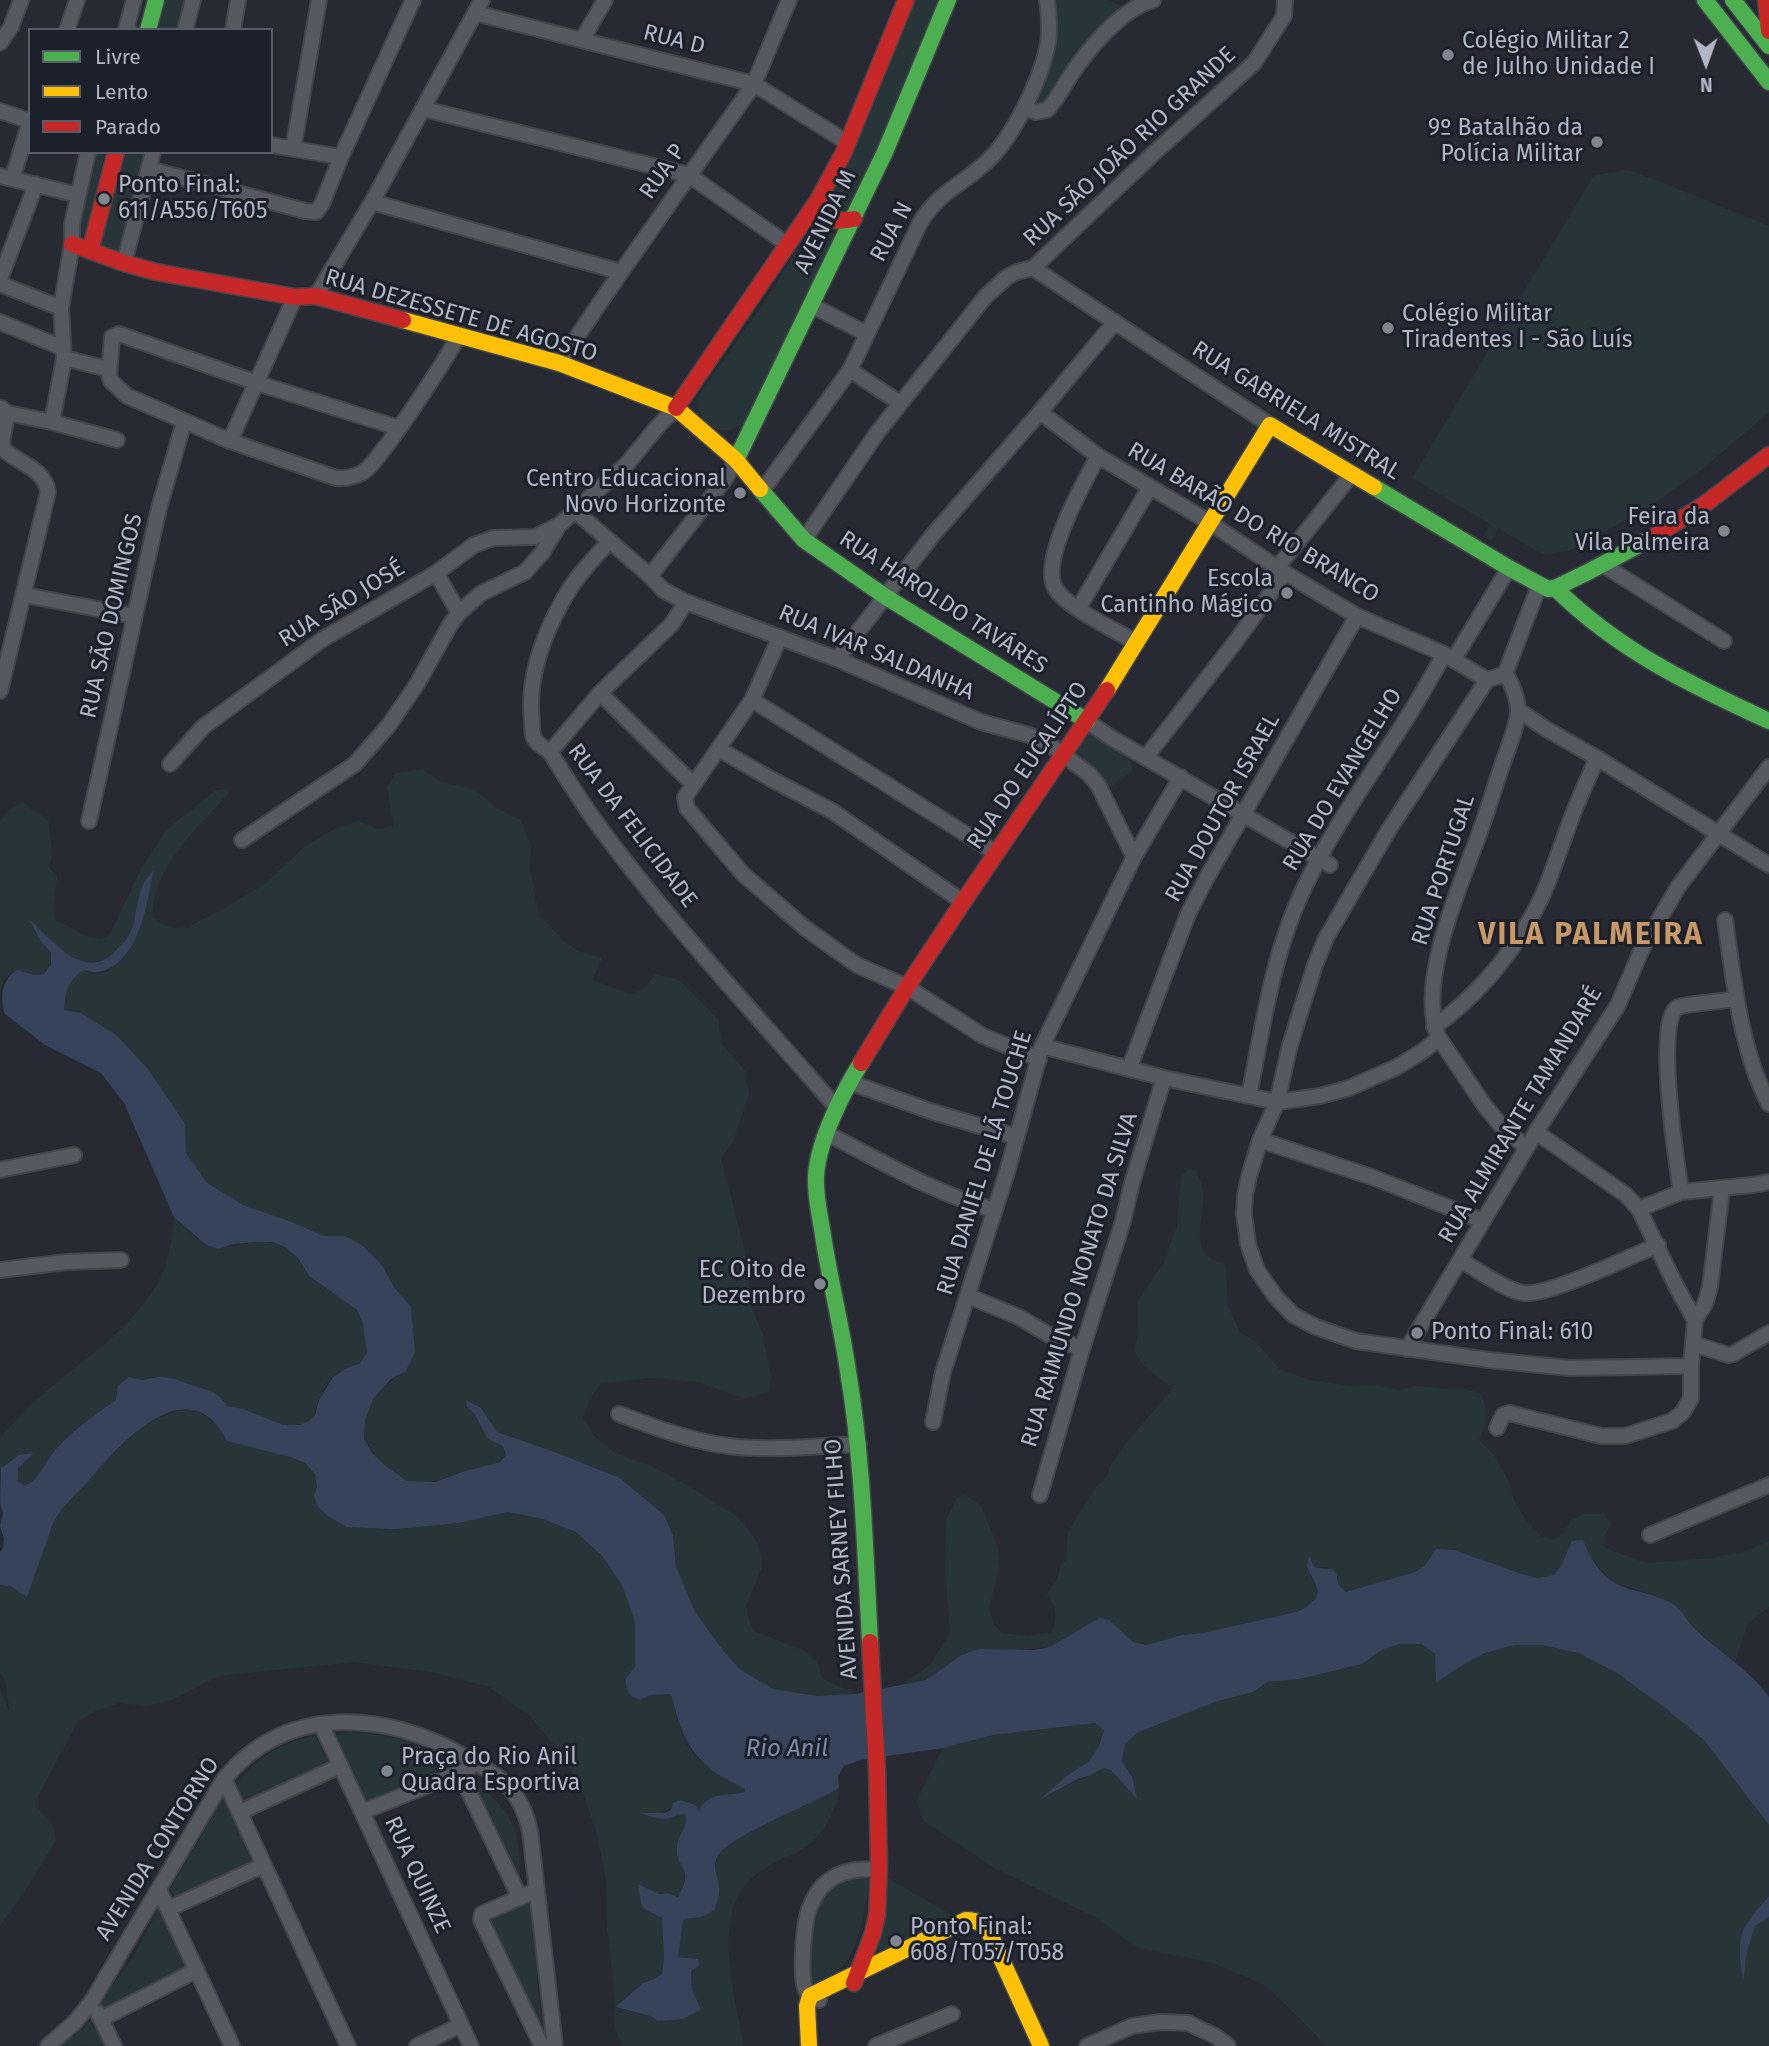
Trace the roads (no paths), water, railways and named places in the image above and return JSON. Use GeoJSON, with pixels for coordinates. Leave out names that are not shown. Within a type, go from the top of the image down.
{"type":"FeatureCollection","features":[{"type":"Feature","properties":{"kind":"street"},"geometry":{"type":"LineString","coordinates":[[0,43],[11,27],[21,0]]}},
{"type":"Feature","properties":{"kind":"street"},"geometry":{"type":"LineString","coordinates":[[68,28],[77,0]]}},
{"type":"Feature","properties":{"kind":"street"},"geometry":{"type":"LineString","coordinates":[[126,28],[134,0]]}},
{"type":"Feature","properties":{"kind":"street"},"geometry":{"type":"LineString","coordinates":[[149,28],[156,0]]}},
{"type":"Feature","properties":{"kind":"street"},"geometry":{"type":"LineString","coordinates":[[186,28],[193,0]]}},
{"type":"Feature","properties":{"kind":"street"},"geometry":{"type":"LineString","coordinates":[[233,28],[238,0]]}},
{"type":"Feature","properties":{"kind":"street"},"geometry":{"type":"LineString","coordinates":[[293,149],[319,0]]}},
{"type":"Feature","properties":{"kind":"street"},"geometry":{"type":"LineString","coordinates":[[149,169],[316,212],[322,204],[413,0]]}},
{"type":"Feature","properties":{"kind":"street"},"geometry":{"type":"LineString","coordinates":[[582,40],[605,0]]}},
{"type":"Feature","properties":{"kind":"street","name":"RUA P"},"geometry":{"type":"LineString","coordinates":[[559,363],[754,84],[789,0]]}},
{"type":"Feature","properties":{"kind":"street","name":"AVENIDA M"},"geometry":{"type":"LineString","coordinates":[[676,408],[818,200],[848,143],[906,0]]}},
{"type":"Feature","properties":{"kind":"street","name":"AVENIDA M"},"geometry":{"type":"LineString","coordinates":[[736,460],[885,152],[948,0]]}},
{"type":"Feature","properties":{"kind":"street","name":"RUA N"},"geometry":{"type":"LineString","coordinates":[[762,491],[850,369],[930,207],[941,195],[1000,150],[1025,108],[1048,43],[1047,0]]}},
{"type":"Feature","properties":{"kind":"street","name":"RUA SÃO JOÃO RIO GRANDE"},"geometry":{"type":"LineString","coordinates":[[804,540],[877,433],[991,292],[1007,277],[1033,268],[1254,63],[1284,16],[1285,0]]}},
{"type":"Feature","properties":{"kind":"street"},"geometry":{"type":"LineString","coordinates":[[1705,0],[1769,82]]}},
{"type":"Feature","properties":{"kind":"street"},"geometry":{"type":"LineString","coordinates":[[1733,0],[1769,46]]}},
{"type":"Feature","properties":{"kind":"street"},"geometry":{"type":"LineString","coordinates":[[1766,0],[1769,31]]}},
{"type":"Feature","properties":{"kind":"street"},"geometry":{"type":"LineString","coordinates":[[1025,108],[1036,112],[1048,110],[1089,51],[1141,1]]}},
{"type":"Feature","properties":{"kind":"street"},"geometry":{"type":"LineString","coordinates":[[316,296],[372,202],[479,7]]}},
{"type":"Feature","properties":{"kind":"street","name":"RUA D"},"geometry":{"type":"LineString","coordinates":[[479,7],[582,40],[754,84],[848,143]]}},
{"type":"Feature","properties":{"kind":"street"},"geometry":{"type":"LineString","coordinates":[[424,109],[689,175],[788,245]]}},
{"type":"Feature","properties":{"kind":"street"},"geometry":{"type":"LineString","coordinates":[[0,111],[28,120]]}},
{"type":"Feature","properties":{"kind":"street"},"geometry":{"type":"LineString","coordinates":[[28,126],[4,180],[36,184],[78,195]]}},
{"type":"Feature","properties":{"kind":"street"},"geometry":{"type":"LineString","coordinates":[[273,145],[341,157]]}},
{"type":"Feature","properties":{"kind":"street"},"geometry":{"type":"LineString","coordinates":[[52,422],[63,353],[61,308],[72,244],[72,225],[88,154]]}},
{"type":"Feature","properties":{"kind":"street"},"geometry":{"type":"LineString","coordinates":[[90,251],[115,154]]}},
{"type":"Feature","properties":{"kind":"street"},"geometry":{"type":"LineString","coordinates":[[124,263],[153,154]]}},
{"type":"Feature","properties":{"kind":"street"},"geometry":{"type":"LineString","coordinates":[[0,279],[36,184]]}},
{"type":"Feature","properties":{"kind":"street"},"geometry":{"type":"LineString","coordinates":[[818,200],[819,209],[827,218],[835,221],[854,219]]}},
{"type":"Feature","properties":{"kind":"street"},"geometry":{"type":"LineString","coordinates":[[372,202],[621,272]]}},
{"type":"Feature","properties":{"kind":"street","name":"RUA DEZESSETE DE AGOSTO"},"geometry":{"type":"LineString","coordinates":[[72,244],[124,263],[187,279],[295,297],[316,296],[559,363],[676,408],[736,460]]}},
{"type":"Feature","properties":{"kind":"street","name":"RUA GABRIELA MISTRAL"},"geometry":{"type":"LineString","coordinates":[[1033,268],[1270,425],[1509,568],[1547,587],[1617,642],[1657,667],[1769,721]]}},
{"type":"Feature","properties":{"kind":"street"},"geometry":{"type":"LineString","coordinates":[[0,284],[61,308]]}},
{"type":"Feature","properties":{"kind":"street"},"geometry":{"type":"LineString","coordinates":[[230,441],[295,297]]}},
{"type":"Feature","properties":{"kind":"street"},"geometry":{"type":"LineString","coordinates":[[811,305],[867,334]]}},
{"type":"Feature","properties":{"kind":"street"},"geometry":{"type":"LineString","coordinates":[[0,322],[63,353],[108,369]]}},
{"type":"Feature","properties":{"kind":"street"},"geometry":{"type":"LineString","coordinates":[[837,659],[940,526],[1115,322]]}},
{"type":"Feature","properties":{"kind":"street"},"geometry":{"type":"LineString","coordinates":[[399,428],[257,383],[119,334],[112,337],[108,369],[111,381],[127,396],[230,441],[336,478],[348,478],[370,467],[399,428],[459,336]]}},
{"type":"Feature","properties":{"kind":"street"},"geometry":{"type":"LineString","coordinates":[[850,369],[900,403]]}},
{"type":"Feature","properties":{"kind":"street"},"geometry":{"type":"LineString","coordinates":[[694,382],[689,408],[699,428],[714,434],[728,434],[743,428],[757,415]]}},
{"type":"Feature","properties":{"kind":"street"},"geometry":{"type":"LineString","coordinates":[[243,840],[355,764],[417,684],[459,613],[480,594],[525,572],[559,525],[627,464],[676,408]]}},
{"type":"Feature","properties":{"kind":"street"},"geometry":{"type":"LineString","coordinates":[[0,691],[48,492],[47,484],[38,472],[4,450],[4,410],[117,440]]}},
{"type":"Feature","properties":{"kind":"street","name":"RUA BARÃO DO RIO BRANCO"},"geometry":{"type":"LineString","coordinates":[[1040,412],[1098,456],[1209,522],[1281,571],[1357,616],[1449,656],[1487,680]]}},
{"type":"Feature","properties":{"kind":"street","name":"RUA SÃO DOMINGOS"},"geometry":{"type":"LineString","coordinates":[[89,821],[159,508],[184,422]]}},
{"type":"Feature","properties":{"kind":"street","name":"RUA DO EUCALÍPTO"},"geometry":{"type":"LineString","coordinates":[[826,1133],[849,1082],[907,987],[1138,643],[1270,425]]}},
{"type":"Feature","properties":{"kind":"street"},"geometry":{"type":"LineString","coordinates":[[1691,1366],[1570,1368],[1489,1360],[1356,1341],[1316,1327],[1293,1315],[1275,1296],[1257,1270],[1248,1244],[1244,1214],[1245,1195],[1260,1140],[1277,1102],[1303,998],[1326,938],[1388,831],[1487,680],[1505,674],[1547,587],[1602,565],[1684,519],[1769,455]]}},
{"type":"Feature","properties":{"kind":"street"},"geometry":{"type":"LineString","coordinates":[[1098,456],[1072,506],[1056,548],[1052,567],[1054,585],[1061,595],[1078,609],[1138,643]]}},
{"type":"Feature","properties":{"kind":"street"},"geometry":{"type":"LineString","coordinates":[[650,576],[736,460]]}},
{"type":"Feature","properties":{"kind":"street","name":"RUA HAROLDO TAVÁRES"},"geometry":{"type":"LineString","coordinates":[[736,460],[804,540],[886,597],[1110,737],[1324,862]]}},
{"type":"Feature","properties":{"kind":"street"},"geometry":{"type":"LineString","coordinates":[[1146,757],[1236,641],[1281,571],[1352,474]]}},
{"type":"Feature","properties":{"kind":"street"},"geometry":{"type":"LineString","coordinates":[[1078,609],[1150,487]]}},
{"type":"Feature","properties":{"kind":"street","name":"RUA IVAR SALDANHA"},"geometry":{"type":"LineString","coordinates":[[574,510],[663,590],[686,602],[837,659],[981,722],[1048,743],[1089,774],[1098,785],[1134,857]]}},
{"type":"Feature","properties":{"kind":"street","name":"RUA SÃO JOSÉ"},"geometry":{"type":"LineString","coordinates":[[170,764],[203,727],[323,639],[436,573],[474,545],[493,538],[535,537],[559,525]]}},
{"type":"Feature","properties":{"kind":"street","name":"RUA DA FELICIDADE"},"geometry":{"type":"LineString","coordinates":[[609,542],[583,571],[562,601],[537,657],[532,681],[533,736],[550,752],[607,837],[645,885],[836,1107]]}},
{"type":"Feature","properties":{"kind":"street"},"geometry":{"type":"LineString","coordinates":[[1602,565],[1724,641]]}},
{"type":"Feature","properties":{"kind":"street","name":"RUA DO EVANGELHO"},"geometry":{"type":"LineString","coordinates":[[1249,1096],[1279,955],[1305,886],[1324,862],[1331,837],[1368,775],[1509,568]]}},
{"type":"Feature","properties":{"kind":"street"},"geometry":{"type":"LineString","coordinates":[[436,573],[459,613]]}},
{"type":"Feature","properties":{"kind":"street"},"geometry":{"type":"LineString","coordinates":[[24,595],[134,616]]}},
{"type":"Feature","properties":{"kind":"street"},"geometry":{"type":"LineString","coordinates":[[550,752],[600,693],[673,624],[686,602]]}},
{"type":"Feature","properties":{"kind":"street","name":"RUA DOUTOR ISRAEL"},"geometry":{"type":"LineString","coordinates":[[1129,1069],[1188,914],[1357,616]]}},
{"type":"Feature","properties":{"kind":"street"},"geometry":{"type":"LineString","coordinates":[[780,637],[752,700],[685,797],[687,808],[743,874],[805,928],[857,965],[907,987],[983,1036],[1040,1053],[1129,1069],[1277,1102],[1320,1096],[1349,1088],[1396,1067],[1423,1051],[1455,1011],[1510,951],[1533,915],[1597,758]]}},
{"type":"Feature","properties":{"kind":"street"},"geometry":{"type":"LineString","coordinates":[[1505,674],[1511,684],[1518,710],[1769,865]]}},
{"type":"Feature","properties":{"kind":"street"},"geometry":{"type":"LineString","coordinates":[[600,693],[693,784]]}},
{"type":"Feature","properties":{"kind":"street"},"geometry":{"type":"LineString","coordinates":[[752,700],[996,853]]}},
{"type":"Feature","properties":{"kind":"street","name":"RUA PORTUGAL"},"geometry":{"type":"LineString","coordinates":[[1437,1033],[1433,984],[1439,955],[1448,921],[1510,743],[1518,710]]}},
{"type":"Feature","properties":{"kind":"street"},"geometry":{"type":"LineString","coordinates":[[719,749],[832,811],[962,902]]}},
{"type":"Feature","properties":{"kind":"street","name":"RUA ALMIRANTE TAMANDARÉ"},"geometry":{"type":"LineString","coordinates":[[1407,1349],[1526,1147],[1618,1005],[1641,951],[1678,887],[1769,767]]}},
{"type":"Feature","properties":{"kind":"street","name":"RUA DANIEL DE LÃ TOUCHE"},"geometry":{"type":"LineString","coordinates":[[933,1422],[943,1372],[995,1210],[1040,1053],[1134,857],[1181,777]]}},
{"type":"Feature","properties":{"kind":"street"},"geometry":{"type":"LineString","coordinates":[[1725,920],[1736,999],[1752,1061],[1769,1104]]}},
{"type":"Feature","properties":{"kind":"street"},"geometry":{"type":"LineString","coordinates":[[1681,1192],[1672,1126],[1667,1046],[1671,1015],[1679,1007],[1736,999]]}},
{"type":"Feature","properties":{"kind":"street"},"geometry":{"type":"LineString","coordinates":[[1437,1033],[1497,1120],[1526,1147]]}},
{"type":"Feature","properties":{"kind":"street","name":"RUA RAIMUNDO NONATO DA SILVA"},"geometry":{"type":"LineString","coordinates":[[1040,1495],[1164,1078]]}},
{"type":"Feature","properties":{"kind":"street"},"geometry":{"type":"LineString","coordinates":[[849,1082],[933,1112],[1017,1137]]}},
{"type":"Feature","properties":{"kind":"street"},"geometry":{"type":"LineString","coordinates":[[1536,1132],[1626,1195],[1639,1209],[1695,1320]]}},
{"type":"Feature","properties":{"kind":"street"},"geometry":{"type":"LineString","coordinates":[[826,1133],[940,1191],[995,1210]]}},
{"type":"Feature","properties":{"kind":"street","name":"AVENIDA SARNEY FILHO"},"geometry":{"type":"LineString","coordinates":[[826,1133],[816,1173],[816,1190],[859,1444],[877,1769],[879,1869],[875,1923],[856,1977]]}},
{"type":"Feature","properties":{"kind":"street"},"geometry":{"type":"LineString","coordinates":[[1260,1140],[1372,1177],[1483,1221]]}},
{"type":"Feature","properties":{"kind":"street"},"geometry":{"type":"LineString","coordinates":[[0,1170],[74,1154]]}},
{"type":"Feature","properties":{"kind":"street"},"geometry":{"type":"LineString","coordinates":[[1639,1209],[1681,1192],[1769,1182]]}},
{"type":"Feature","properties":{"kind":"street"},"geometry":{"type":"LineString","coordinates":[[1497,1428],[1503,1415],[1509,1413],[1601,1436],[1625,1436],[1672,1421],[1684,1412],[1691,1398],[1695,1320],[1705,1304],[1710,1287],[1722,1189]]}},
{"type":"Feature","properties":{"kind":"street"},"geometry":{"type":"LineString","coordinates":[[1460,1260],[1512,1289],[1530,1293],[1552,1289],[1658,1245]]}},
{"type":"Feature","properties":{"kind":"street"},"geometry":{"type":"LineString","coordinates":[[0,1270],[66,1262],[121,1260]]}},
{"type":"Feature","properties":{"kind":"street"},"geometry":{"type":"LineString","coordinates":[[968,1296],[1019,1317],[1049,1335],[1082,1349]]}},
{"type":"Feature","properties":{"kind":"street"},"geometry":{"type":"LineString","coordinates":[[1694,1344],[1728,1355],[1768,1334]]}},
{"type":"Feature","properties":{"kind":"street"},"geometry":{"type":"LineString","coordinates":[[619,1413],[670,1433],[729,1446],[780,1448],[859,1444]]}},
{"type":"Feature","properties":{"kind":"street"},"geometry":{"type":"LineString","coordinates":[[1650,1535],[1769,1485]]}},
{"type":"Feature","properties":{"kind":"street","name":"AVENIDA CONTORNO"},"geometry":{"type":"LineString","coordinates":[[48,2046],[75,2022],[92,2001],[224,1779],[242,1758],[279,1737],[321,1724],[353,1722],[399,1728],[446,1746],[480,1765],[509,1787],[522,1804],[530,1831],[537,1890],[549,2045]]}},
{"type":"Feature","properties":{"kind":"street","name":"RUA QUINZE"},"geometry":{"type":"LineString","coordinates":[[321,1724],[471,2046]]}},
{"type":"Feature","properties":{"kind":"street"},"geometry":{"type":"LineString","coordinates":[[362,1812],[480,1765]]}},
{"type":"Feature","properties":{"kind":"street"},"geometry":{"type":"LineString","coordinates":[[240,1812],[340,1766]]}},
{"type":"Feature","properties":{"kind":"street"},"geometry":{"type":"LineString","coordinates":[[460,1773],[520,1898]]}},
{"type":"Feature","properties":{"kind":"street"},"geometry":{"type":"LineString","coordinates":[[224,1779],[348,2046]]}},
{"type":"Feature","properties":{"kind":"street"},"geometry":{"type":"LineString","coordinates":[[168,1909],[264,1865]]}},
{"type":"Feature","properties":{"kind":"street"},"geometry":{"type":"LineString","coordinates":[[817,2046],[815,1999],[804,1985],[803,1941],[809,1910],[826,1882],[841,1873],[848,1870],[879,1869]]}},
{"type":"Feature","properties":{"kind":"street"},"geometry":{"type":"LineString","coordinates":[[159,1890],[232,2046]]}},
{"type":"Feature","properties":{"kind":"street","name":"AVENIDA CONTORNO"},"geometry":{"type":"LineString","coordinates":[[537,1890],[482,1914],[481,1920],[549,2045]]}},
{"type":"Feature","properties":{"kind":"street"},"geometry":{"type":"LineString","coordinates":[[809,2046],[807,2006],[815,1999],[856,1977],[970,1928],[980,1928],[989,1932],[1041,2046]]}},
{"type":"Feature","properties":{"kind":"street"},"geometry":{"type":"LineString","coordinates":[[101,2019],[197,1970]]}},
{"type":"Feature","properties":{"kind":"street"},"geometry":{"type":"LineString","coordinates":[[92,2001],[114,2046]]}},
{"type":"Feature","properties":{"kind":"street"},"geometry":{"type":"LineString","coordinates":[[876,2046],[952,2014]]}},
{"type":"Feature","properties":{"kind":"street"},"geometry":{"type":"LineString","coordinates":[[1087,2046],[1132,2026],[1161,2022],[1188,2023],[1215,2036],[1228,2046]]}},
{"type":"Feature","properties":{"kind":"street"},"geometry":{"type":"LineString","coordinates":[[417,2046],[461,2025]]}},
{"type":"Feature","properties":{"kind":"water","name":"Rio Anil"},"geometry":{"type":"Polygon","coordinates":[[[154,870],[141,924],[125,956],[111,968],[93,972],[83,970],[78,974],[68,987],[64,1010],[81,1013],[116,1035],[148,1069],[185,1124],[186,1153],[206,1182],[243,1205],[324,1236],[345,1236],[363,1246],[382,1265],[394,1287],[411,1307],[415,1352],[406,1371],[391,1379],[373,1399],[365,1420],[364,1439],[372,1453],[407,1481],[435,1482],[500,1462],[506,1455],[503,1446],[488,1439],[474,1413],[467,1407],[466,1400],[481,1408],[497,1432],[620,1478],[664,1515],[673,1535],[676,1566],[695,1612],[725,1653],[741,1670],[773,1689],[817,1696],[856,1694],[926,1680],[962,1655],[979,1649],[1034,1650],[1050,1647],[1099,1618],[1109,1620],[1133,1642],[1147,1645],[1182,1635],[1203,1633],[1296,1612],[1307,1607],[1316,1598],[1318,1590],[1307,1566],[1309,1555],[1314,1567],[1334,1570],[1338,1584],[1346,1592],[1415,1572],[1425,1565],[1436,1549],[1454,1550],[1538,1578],[1554,1575],[1572,1541],[1583,1540],[1588,1552],[1605,1575],[1615,1583],[1662,1598],[1676,1606],[1702,1636],[1743,1669],[1769,1697],[1769,1825],[1704,1740],[1617,1673],[1578,1653],[1542,1645],[1515,1645],[1485,1653],[1436,1683],[1435,1654],[1422,1644],[1400,1644],[1383,1649],[1362,1664],[1299,1679],[1267,1682],[1253,1692],[1215,1702],[1137,1733],[1125,1744],[1122,1761],[1132,1777],[1137,1799],[1111,1770],[1103,1768],[1039,1800],[1089,1761],[1099,1746],[1104,1730],[1095,1723],[993,1735],[943,1748],[860,1760],[844,1766],[838,1777],[839,1788],[737,1839],[717,1857],[715,1869],[719,1891],[715,1909],[702,1916],[683,1920],[678,1957],[698,1959],[699,1965],[691,1971],[692,1989],[701,2010],[682,2019],[658,2021],[650,2016],[616,2007],[643,1983],[662,1974],[662,1918],[643,1907],[638,1884],[659,1894],[668,1893],[678,1897],[685,1879],[677,1848],[685,1825],[685,1815],[678,1814],[664,1819],[640,1813],[665,1813],[671,1810],[673,1803],[680,1800],[696,1805],[699,1811],[703,1804],[713,1797],[745,1792],[745,1789],[713,1771],[695,1753],[683,1732],[671,1694],[650,1695],[640,1700],[631,1696],[626,1686],[626,1678],[635,1667],[635,1622],[622,1585],[602,1556],[576,1532],[543,1519],[507,1512],[459,1523],[395,1529],[347,1527],[318,1507],[314,1496],[317,1486],[315,1474],[305,1463],[227,1441],[211,1419],[193,1410],[174,1411],[154,1419],[134,1433],[55,1518],[27,1597],[10,1586],[0,1585],[0,1552],[4,1539],[0,1525],[3,1513],[0,1503],[1,1468],[19,1455],[34,1453],[18,1468],[18,1481],[24,1486],[30,1483],[63,1442],[116,1400],[118,1386],[129,1377],[139,1380],[162,1377],[176,1379],[214,1392],[227,1406],[244,1409],[283,1425],[300,1425],[315,1415],[319,1400],[333,1377],[360,1363],[367,1353],[363,1324],[357,1310],[309,1276],[298,1258],[285,1247],[272,1242],[255,1242],[218,1249],[206,1245],[174,1217],[124,1103],[101,1073],[45,1045],[5,1014],[3,990],[12,974],[17,970],[35,975],[44,974],[51,964],[51,953],[29,919],[70,956],[94,962],[106,959],[130,933],[141,888],[154,870]]]}},
{"type":"Feature","properties":{"kind":"water"},"geometry":{"type":"Polygon","coordinates":[[[1769,1896],[1769,1917],[1755,1926],[1747,1952],[1743,1981],[1740,1953],[1742,1934],[1751,1917],[1769,1896]]]}},
{"type":"Feature","properties":{"kind":"place","name":"Colégio Militar 2 de Julho Unidade I"},"geometry":{"type":"Point","coordinates":[1448,55]}},
{"type":"Feature","properties":{"kind":"place","name":"9º Batalhão da Polícia Militar"},"geometry":{"type":"Point","coordinates":[1597,142]}},
{"type":"Feature","properties":{"kind":"place","name":"Ponto Final: 611/A556/T605"},"geometry":{"type":"Point","coordinates":[104,199]}},
{"type":"Feature","properties":{"kind":"place","name":"Colégio Militar Tiradentes I - São Luís"},"geometry":{"type":"Point","coordinates":[1388,328]}},
{"type":"Feature","properties":{"kind":"place","name":"Centro Educacional Novo Horizonte"},"geometry":{"type":"Point","coordinates":[740,493]}},
{"type":"Feature","properties":{"kind":"place","name":"Feira da Vila Palmeira"},"geometry":{"type":"Point","coordinates":[1724,531]}},
{"type":"Feature","properties":{"kind":"place","name":"Escola Cantinho Mágico"},"geometry":{"type":"Point","coordinates":[1287,593]}},
{"type":"Feature","properties":{"kind":"place","name":"EC Oito de Dezembro"},"geometry":{"type":"Point","coordinates":[820,1284]}},
{"type":"Feature","properties":{"kind":"place","name":"Ponto Final: 610"},"geometry":{"type":"Point","coordinates":[1417,1333]}},
{"type":"Feature","properties":{"kind":"place","name":"Praça do Rio Anil Quadra Esportiva"},"geometry":{"type":"Point","coordinates":[387,1771]}},
{"type":"Feature","properties":{"kind":"place","name":"Ponto Final: 608/T057/T058"},"geometry":{"type":"Point","coordinates":[896,1941]}},
{"type":"Feature","properties":{"kind":"district","name":"VILA PALMEIRA"},"geometry":{"type":"Point","coordinates":[1591,936]}}]}
